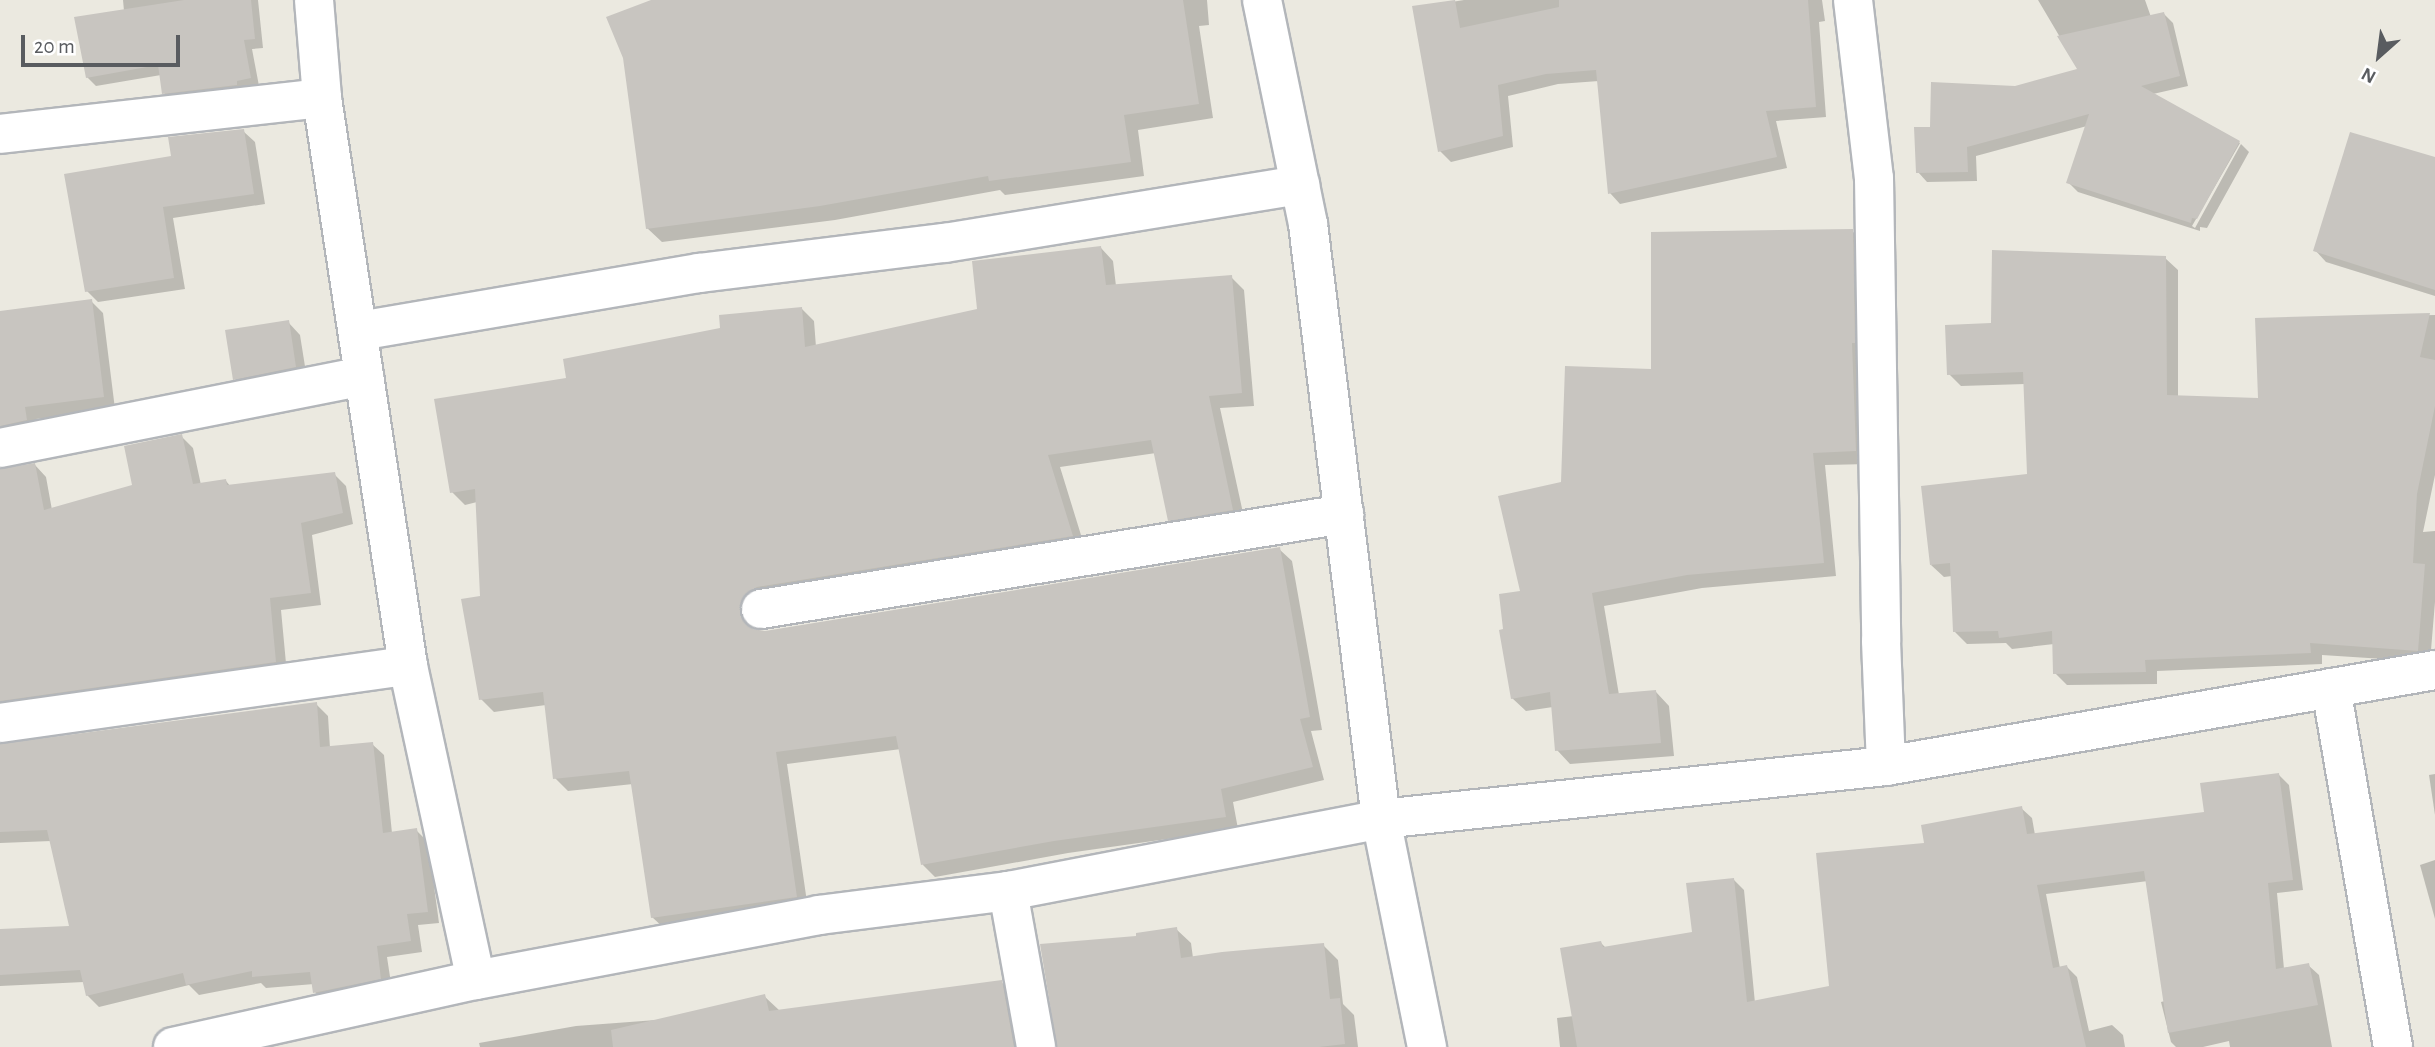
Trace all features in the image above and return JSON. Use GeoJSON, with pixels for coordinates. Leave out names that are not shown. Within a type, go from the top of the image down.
{"type":"FeatureCollection","features":[{"type":"Feature","properties":{"kind":"street"},"geometry":{"type":"LineString","coordinates":[[314,0],[321,98],[359,331],[408,666],[476,980]]}},
{"type":"Feature","properties":{"kind":"street"},"geometry":{"type":"LineString","coordinates":[[1262,0],[1308,224],[1381,819],[1427,1047]]}},
{"type":"Feature","properties":{"kind":"street"},"geometry":{"type":"LineString","coordinates":[[1853,0],[1874,178],[1881,641],[1886,766]]}},
{"type":"Feature","properties":{"kind":"street"},"geometry":{"type":"LineString","coordinates":[[0,134],[321,98]]}},
{"type":"Feature","properties":{"kind":"street"},"geometry":{"type":"LineString","coordinates":[[359,331],[699,273],[945,243],[1300,185]]}},
{"type":"Feature","properties":{"kind":"street"},"geometry":{"type":"LineString","coordinates":[[0,448],[365,376]]}},
{"type":"Feature","properties":{"kind":"street"},"geometry":{"type":"LineString","coordinates":[[761,609],[1344,514]]}},
{"type":"Feature","properties":{"kind":"street"},"geometry":{"type":"LineString","coordinates":[[0,723],[408,666]]}},
{"type":"Feature","properties":{"kind":"street"},"geometry":{"type":"LineString","coordinates":[[173,1047],[476,980],[820,915],[1008,891],[1381,819],[1886,766],[2435,670]]}},
{"type":"Feature","properties":{"kind":"street"},"geometry":{"type":"LineString","coordinates":[[2331,688],[2393,1047]]}},
{"type":"Feature","properties":{"kind":"street"},"geometry":{"type":"LineString","coordinates":[[1008,891],[1036,1047]]}},
{"type":"Feature","properties":{"kind":"building"},"geometry":{"type":"Polygon","coordinates":[[[184,0],[251,0],[255,39],[244,40],[251,78],[237,81],[237,85],[162,94],[158,65],[86,78],[74,17],[184,0]]]}},
{"type":"Feature","properties":{"kind":"building"},"geometry":{"type":"Polygon","coordinates":[[[651,0],[1183,0],[1199,104],[1124,115],[1131,162],[989,181],[988,176],[820,206],[646,229],[623,58],[606,17],[651,0]]]}},
{"type":"Feature","properties":{"kind":"building"},"geometry":{"type":"Polygon","coordinates":[[[1455,0],[1460,28],[1559,7],[1559,0],[1808,0],[1816,107],[1766,111],[1777,157],[1608,194],[1596,70],[1546,74],[1498,85],[1503,136],[1438,152],[1412,6],[1455,0]]]}},
{"type":"Feature","properties":{"kind":"building"},"geometry":{"type":"Polygon","coordinates":[[[2164,12],[2180,76],[2141,86],[2240,141],[2197,219],[2192,218],[2191,223],[2066,183],[2089,114],[1967,147],[1968,172],[1916,173],[1914,127],[1930,127],[1931,82],[2015,86],[2077,69],[2057,36],[2164,12]]]}},
{"type":"Feature","properties":{"kind":"building"},"geometry":{"type":"Polygon","coordinates":[[[244,129],[254,194],[163,207],[174,278],[85,292],[64,174],[171,156],[168,137],[244,129]]]}},
{"type":"Feature","properties":{"kind":"building"},"geometry":{"type":"Polygon","coordinates":[[[2350,132],[2435,157],[2435,290],[2313,251],[2350,132]]]}},
{"type":"Feature","properties":{"kind":"building"},"geometry":{"type":"Polygon","coordinates":[[[1853,229],[1855,343],[1852,343],[1856,451],[1813,453],[1824,563],[1687,575],[1592,593],[1609,694],[1656,690],[1661,743],[1555,751],[1550,692],[1511,699],[1499,630],[1503,629],[1499,594],[1520,591],[1498,496],[1561,482],[1565,366],[1651,369],[1651,232],[1853,229]]]}},
{"type":"Feature","properties":{"kind":"building"},"geometry":{"type":"Polygon","coordinates":[[[1101,246],[1106,285],[1232,275],[1242,393],[1209,396],[1233,510],[1168,521],[1151,440],[1048,455],[1073,536],[757,587],[748,592],[741,601],[740,613],[745,623],[753,629],[765,631],[1280,547],[1310,717],[1300,719],[1313,767],[1221,789],[1226,817],[1054,841],[921,865],[896,736],[776,752],[797,897],[651,918],[629,771],[553,779],[543,692],[479,700],[461,599],[480,596],[475,489],[450,493],[434,399],[566,378],[563,359],[720,328],[719,315],[802,307],[805,347],[977,309],[972,261],[1101,246]]]}},
{"type":"Feature","properties":{"kind":"building"},"geometry":{"type":"Polygon","coordinates":[[[1992,250],[2166,256],[2167,395],[2258,398],[2255,318],[2430,313],[2420,357],[2435,360],[2435,406],[2417,494],[2413,563],[2425,564],[2418,651],[2310,643],[2311,653],[2145,660],[2146,672],[2053,674],[2052,631],[1999,638],[1998,631],[1953,632],[1950,563],[1930,565],[1921,486],[2027,474],[2023,372],[1947,375],[1945,325],[1991,323],[1992,250]]]}},
{"type":"Feature","properties":{"kind":"building"},"geometry":{"type":"Polygon","coordinates":[[[92,299],[104,397],[25,407],[27,420],[0,426],[0,311],[92,299]]]}},
{"type":"Feature","properties":{"kind":"building"},"geometry":{"type":"Polygon","coordinates":[[[289,320],[296,367],[233,380],[225,330],[289,320]]]}},
{"type":"Feature","properties":{"kind":"building"},"geometry":{"type":"Polygon","coordinates":[[[182,434],[193,484],[226,479],[227,485],[335,472],[343,513],[301,523],[311,593],[270,598],[276,662],[0,701],[0,469],[35,463],[44,510],[132,485],[124,446],[182,434]]]}},
{"type":"Feature","properties":{"kind":"building"},"geometry":{"type":"Polygon","coordinates":[[[317,702],[320,747],[373,742],[383,833],[417,828],[428,912],[407,914],[411,941],[377,946],[381,979],[313,993],[310,972],[252,977],[252,971],[186,985],[183,973],[86,996],[80,970],[0,975],[0,929],[69,926],[47,830],[0,832],[0,744],[317,702]]]}},
{"type":"Feature","properties":{"kind":"building"},"geometry":{"type":"Polygon","coordinates":[[[2279,773],[2293,880],[2268,883],[2276,969],[2309,963],[2318,1005],[2168,1033],[2144,871],[2037,885],[2053,968],[2067,965],[2086,1047],[1577,1047],[1560,948],[1601,941],[1603,947],[1692,932],[1686,883],[1734,878],[1747,1002],[1829,986],[1816,853],[1924,843],[1921,825],[2022,806],[2027,834],[2204,812],[2200,783],[2279,773]]]}},
{"type":"Feature","properties":{"kind":"building"},"geometry":{"type":"Polygon","coordinates":[[[1177,927],[1181,958],[1324,943],[1330,999],[1340,998],[1345,1044],[1319,1047],[1057,1047],[1040,944],[1136,936],[1136,933],[1177,927]]]}},
{"type":"Feature","properties":{"kind":"building"},"geometry":{"type":"Polygon","coordinates":[[[1002,980],[1014,1047],[613,1047],[611,1030],[765,994],[769,1011],[1002,980]]]}}]}
